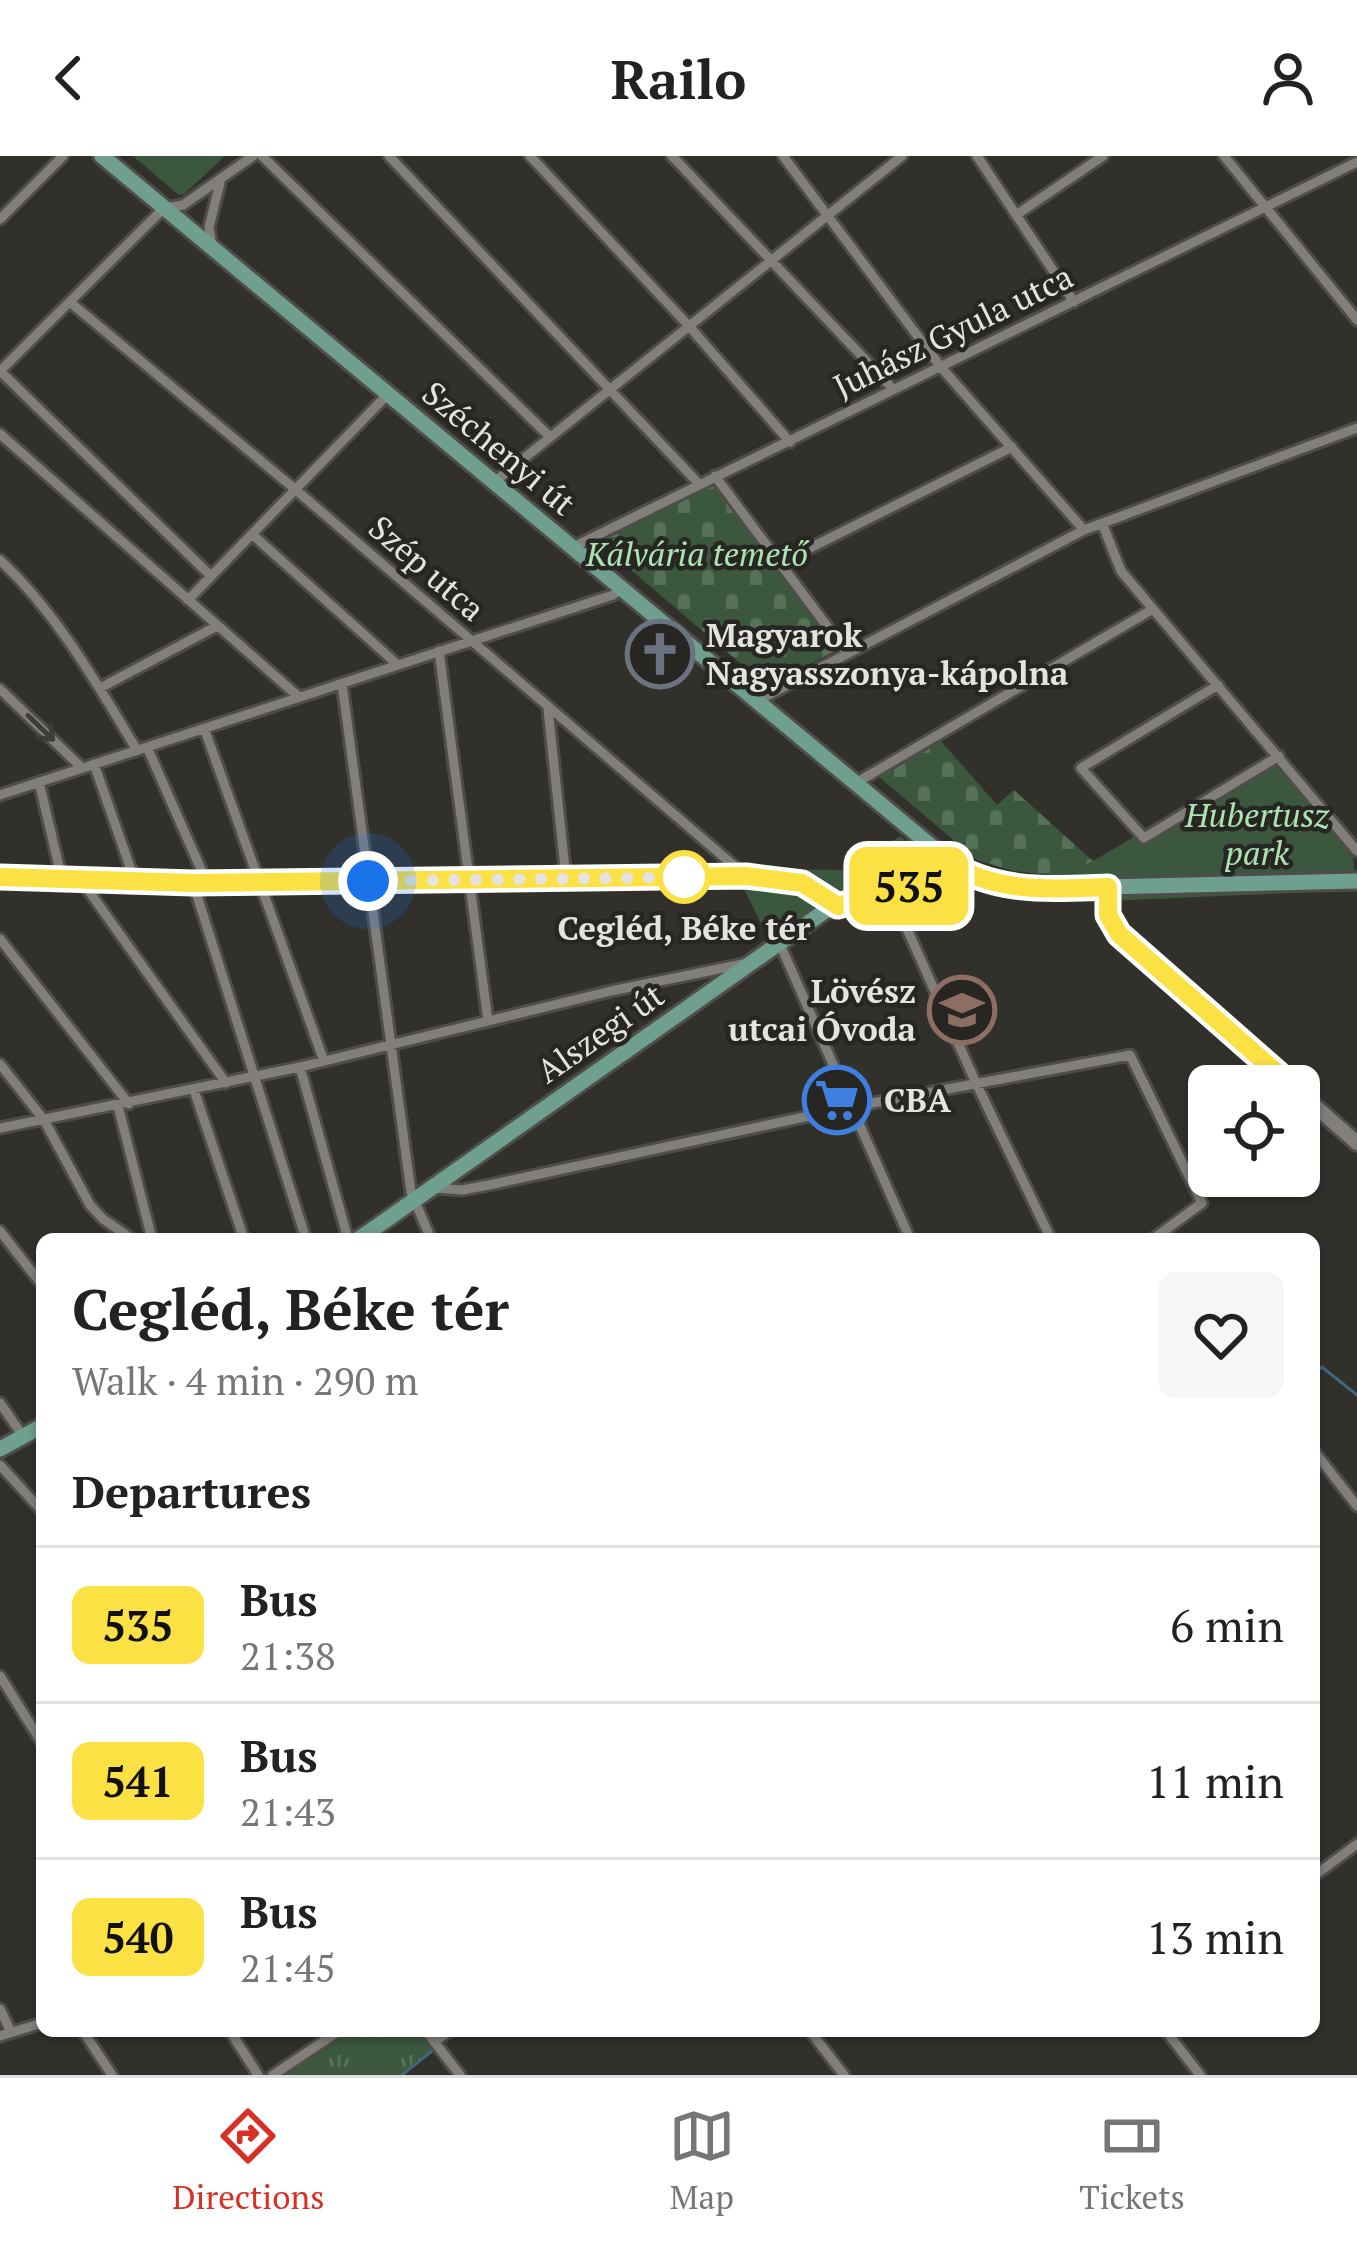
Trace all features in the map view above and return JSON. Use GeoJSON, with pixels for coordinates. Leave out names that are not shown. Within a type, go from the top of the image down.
{"type":"FeatureCollection","features":[{"type":"Feature","properties":{"kind":"main road","name":"Széchenyi út"},"geometry":{"type":"LineString","coordinates":[[102,156],[945,860],[971,875],[1021,889],[1357,880]]}},
{"type":"Feature","properties":{"kind":"main road"},"geometry":{"type":"LineString","coordinates":[[922,879],[929,871],[932,853],[924,842]]}},
{"type":"Feature","properties":{"kind":"main road","name":"Alszegi út"},"geometry":{"type":"LineString","coordinates":[[368,1233],[825,910],[922,879],[945,860]]}},
{"type":"Feature","properties":{"kind":"main road"},"geometry":{"type":"LineString","coordinates":[[1108,887],[1108,915],[1119,934],[1268,1065]]}},
{"type":"Feature","properties":{"kind":"main road"},"geometry":{"type":"LineString","coordinates":[[1320,1110],[1357,1143]]}},
{"type":"Feature","properties":{"kind":"main road"},"geometry":{"type":"LineString","coordinates":[[0,1449],[36,1429]]}},
{"type":"Feature","properties":{"kind":"street"},"geometry":{"type":"LineString","coordinates":[[0,219],[63,156]]}},
{"type":"Feature","properties":{"kind":"street"},"geometry":{"type":"LineString","coordinates":[[211,576],[0,371],[164,208],[183,205],[257,156],[548,435]]}},
{"type":"Feature","properties":{"kind":"street"},"geometry":{"type":"LineString","coordinates":[[389,156],[699,484]]}},
{"type":"Feature","properties":{"kind":"street"},"geometry":{"type":"LineString","coordinates":[[530,156],[790,442]]}},
{"type":"Feature","properties":{"kind":"street"},"geometry":{"type":"LineString","coordinates":[[672,156],[893,389]]}},
{"type":"Feature","properties":{"kind":"street"},"geometry":{"type":"LineString","coordinates":[[783,156],[940,366],[1084,530]]}},
{"type":"Feature","properties":{"kind":"street"},"geometry":{"type":"LineString","coordinates":[[493,483],[902,156]]}},
{"type":"Feature","properties":{"kind":"street"},"geometry":{"type":"LineString","coordinates":[[977,156],[1075,302]]}},
{"type":"Feature","properties":{"kind":"street"},"geometry":{"type":"LineString","coordinates":[[1016,214],[1103,156]]}},
{"type":"Feature","properties":{"kind":"street"},"geometry":{"type":"LineString","coordinates":[[1224,156],[1357,320]]}},
{"type":"Feature","properties":{"kind":"street","name":"Juhász Gyula utca"},"geometry":{"type":"LineString","coordinates":[[571,548],[1357,162]]}},
{"type":"Feature","properties":{"kind":"street"},"geometry":{"type":"LineString","coordinates":[[212,248],[209,226],[220,182]]}},
{"type":"Feature","properties":{"kind":"street","name":"Szép utca"},"geometry":{"type":"LineString","coordinates":[[71,303],[746,876]]}},
{"type":"Feature","properties":{"kind":"street"},"geometry":{"type":"LineString","coordinates":[[188,600],[388,394]]}},
{"type":"Feature","properties":{"kind":"street"},"geometry":{"type":"LineString","coordinates":[[755,702],[1084,530],[1357,428]]}},
{"type":"Feature","properties":{"kind":"street"},"geometry":{"type":"LineString","coordinates":[[0,434],[299,697]]}},
{"type":"Feature","properties":{"kind":"street"},"geometry":{"type":"LineString","coordinates":[[780,563],[1012,447]]}},
{"type":"Feature","properties":{"kind":"street"},"geometry":{"type":"LineString","coordinates":[[715,476],[848,653]]}},
{"type":"Feature","properties":{"kind":"street"},"geometry":{"type":"LineString","coordinates":[[1102,523],[1115,562],[1357,851]]}},
{"type":"Feature","properties":{"kind":"street"},"geometry":{"type":"LineString","coordinates":[[253,535],[398,665]]}},
{"type":"Feature","properties":{"kind":"street"},"geometry":{"type":"LineString","coordinates":[[0,560],[28,587],[142,748],[206,883]]}},
{"type":"Feature","properties":{"kind":"street"},"geometry":{"type":"LineString","coordinates":[[0,794],[621,590]]}},
{"type":"Feature","properties":{"kind":"street"},"geometry":{"type":"LineString","coordinates":[[854,784],[1153,609]]}},
{"type":"Feature","properties":{"kind":"street"},"geometry":{"type":"LineString","coordinates":[[100,688],[218,626]]}},
{"type":"Feature","properties":{"kind":"street"},"geometry":{"type":"LineString","coordinates":[[439,651],[488,1021]]}},
{"type":"Feature","properties":{"kind":"street"},"geometry":{"type":"LineString","coordinates":[[342,684],[411,1192],[428,1233]]}},
{"type":"Feature","properties":{"kind":"street"},"geometry":{"type":"LineString","coordinates":[[1218,685],[1082,768],[1144,838],[1279,756]]}},
{"type":"Feature","properties":{"kind":"street"},"geometry":{"type":"LineString","coordinates":[[0,689],[82,768]]}},
{"type":"Feature","properties":{"kind":"street"},"geometry":{"type":"LineString","coordinates":[[548,709],[566,878]]}},
{"type":"Feature","properties":{"kind":"street"},"geometry":{"type":"LineString","coordinates":[[204,728],[324,1060]]}},
{"type":"Feature","properties":{"kind":"street"},"geometry":{"type":"LineString","coordinates":[[94,764],[135,881]]}},
{"type":"Feature","properties":{"kind":"street"},"geometry":{"type":"LineString","coordinates":[[39,782],[62,879]]}},
{"type":"Feature","properties":{"kind":"street"},"geometry":{"type":"LineString","coordinates":[[0,877],[206,883],[746,876],[802,883],[838,906]]}},
{"type":"Feature","properties":{"kind":"street"},"geometry":{"type":"LineString","coordinates":[[81,880],[226,1083]]}},
{"type":"Feature","properties":{"kind":"street"},"geometry":{"type":"LineString","coordinates":[[193,883],[304,1233]]}},
{"type":"Feature","properties":{"kind":"street"},"geometry":{"type":"LineString","coordinates":[[890,891],[1049,1233]]}},
{"type":"Feature","properties":{"kind":"street"},"geometry":{"type":"LineString","coordinates":[[0,939],[124,1105],[151,1233]]}},
{"type":"Feature","properties":{"kind":"street"},"geometry":{"type":"LineString","coordinates":[[779,942],[907,1233]]}},
{"type":"Feature","properties":{"kind":"street"},"geometry":{"type":"LineString","coordinates":[[0,1129],[300,1067],[688,974],[748,964]]}},
{"type":"Feature","properties":{"kind":"street"},"geometry":{"type":"LineString","coordinates":[[688,974],[706,994]]}},
{"type":"Feature","properties":{"kind":"street"},"geometry":{"type":"LineString","coordinates":[[435,1188],[489,1185],[851,1106],[1130,1054],[1202,1203],[1161,1233]]}},
{"type":"Feature","properties":{"kind":"street"},"geometry":{"type":"LineString","coordinates":[[0,1064],[44,1120],[90,1205],[123,1233]]}},
{"type":"Feature","properties":{"kind":"street"},"geometry":{"type":"LineString","coordinates":[[300,1067],[346,1233]]}},
{"type":"Feature","properties":{"kind":"street"},"geometry":{"type":"LineString","coordinates":[[194,1090],[242,1233]]}},
{"type":"Feature","properties":{"kind":"street"},"geometry":{"type":"LineString","coordinates":[[0,1232],[36,1278]]}},
{"type":"Feature","properties":{"kind":"street"},"geometry":{"type":"LineString","coordinates":[[0,1403],[23,1436]]}},
{"type":"Feature","properties":{"kind":"street"},"geometry":{"type":"LineString","coordinates":[[1320,1459],[1357,1506]]}},
{"type":"Feature","properties":{"kind":"street"},"geometry":{"type":"LineString","coordinates":[[0,1465],[36,1504]]}},
{"type":"Feature","properties":{"kind":"street"},"geometry":{"type":"LineString","coordinates":[[2,1682],[36,1734]]}},
{"type":"Feature","properties":{"kind":"street"},"geometry":{"type":"LineString","coordinates":[[1320,1872],[1357,1844]]}},
{"type":"Feature","properties":{"kind":"street"},"geometry":{"type":"LineString","coordinates":[[0,2009],[5,2034],[36,2025]]}},
{"type":"Feature","properties":{"kind":"street"},"geometry":{"type":"LineString","coordinates":[[87,2037],[112,2075]]}},
{"type":"Feature","properties":{"kind":"street"},"geometry":{"type":"LineString","coordinates":[[234,2037],[258,2075]]}},
{"type":"Feature","properties":{"kind":"street"},"geometry":{"type":"LineString","coordinates":[[272,2075],[330,2037]]}},
{"type":"Feature","properties":{"kind":"street"},"geometry":{"type":"LineString","coordinates":[[430,2037],[460,2075]]}},
{"type":"Feature","properties":{"kind":"street"},"geometry":{"type":"LineString","coordinates":[[437,2046],[444,2037]]}},
{"type":"Feature","properties":{"kind":"street"},"geometry":{"type":"LineString","coordinates":[[815,2037],[844,2075]]}},
{"type":"Feature","properties":{"kind":"street"},"geometry":{"type":"LineString","coordinates":[[1171,2037],[1200,2075]]}},
{"type":"Feature","properties":{"kind":"green space"},"geometry":{"type":"Polygon","coordinates":[[[133,156],[225,156],[179,195],[133,156]]]}},
{"type":"Feature","properties":{"kind":"green space","name":"Kálvária temető"},"geometry":{"type":"Polygon","coordinates":[[[714,485],[839,649],[767,686],[597,541],[714,485]]]}},
{"type":"Feature","properties":{"kind":"green space"},"geometry":{"type":"Polygon","coordinates":[[[940,740],[997,805],[1014,790],[1093,861],[1066,877],[1013,871],[977,860],[878,776],[940,740]]]}},
{"type":"Feature","properties":{"kind":"green space","name":"Hubertusz park"},"geometry":{"type":"Polygon","coordinates":[[[1271,756],[1352,849],[1357,890],[1064,899],[1066,877],[1271,756]]]}},
{"type":"Feature","properties":{"kind":"green space"},"geometry":{"type":"Polygon","coordinates":[[[900,836],[919,852],[921,870],[909,882],[838,900],[808,880],[761,869],[851,870],[900,836]]]}},
{"type":"Feature","properties":{"kind":"green space"},"geometry":{"type":"Polygon","coordinates":[[[741,883],[798,887],[823,902],[823,908],[770,941],[741,883]]]}},
{"type":"Feature","properties":{"kind":"green space"},"geometry":{"type":"Polygon","coordinates":[[[333,2037],[450,2037],[404,2075],[277,2075],[333,2037]]]}},
{"type":"Feature","properties":{"kind":"waterway"},"geometry":{"type":"LineString","coordinates":[[1320,1368],[1357,1395]]}},
{"type":"Feature","properties":{"kind":"waterway"},"geometry":{"type":"LineString","coordinates":[[402,2075],[450,2037]]}},
{"type":"Feature","properties":{"kind":"bus line","name":"535"},"geometry":{"type":"LineString","coordinates":[[0,877],[193,883],[746,876],[802,883],[838,906],[911,885],[945,860],[982,880],[1021,889],[1108,887],[1108,915],[1119,934],[1268,1065]]}},
{"type":"Feature","properties":{"kind":"place","name":"Magyarok Nagyasszonya-kápolna"},"geometry":{"type":"Point","coordinates":[660,654]}},
{"type":"Feature","properties":{"kind":"place","name":"Cegléd, Béke tér"},"geometry":{"type":"Point","coordinates":[684,877]}},
{"type":"Feature","properties":{"kind":"place","name":"Lövész utcai Óvoda"},"geometry":{"type":"Point","coordinates":[962,1010]}},
{"type":"Feature","properties":{"kind":"place","name":"CBA"},"geometry":{"type":"Point","coordinates":[837,1100]}},
{"type":"Feature","properties":{"kind":"route"},"geometry":{"type":"LineString","coordinates":[[368,881],[701,877],[684,877]]}}]}
